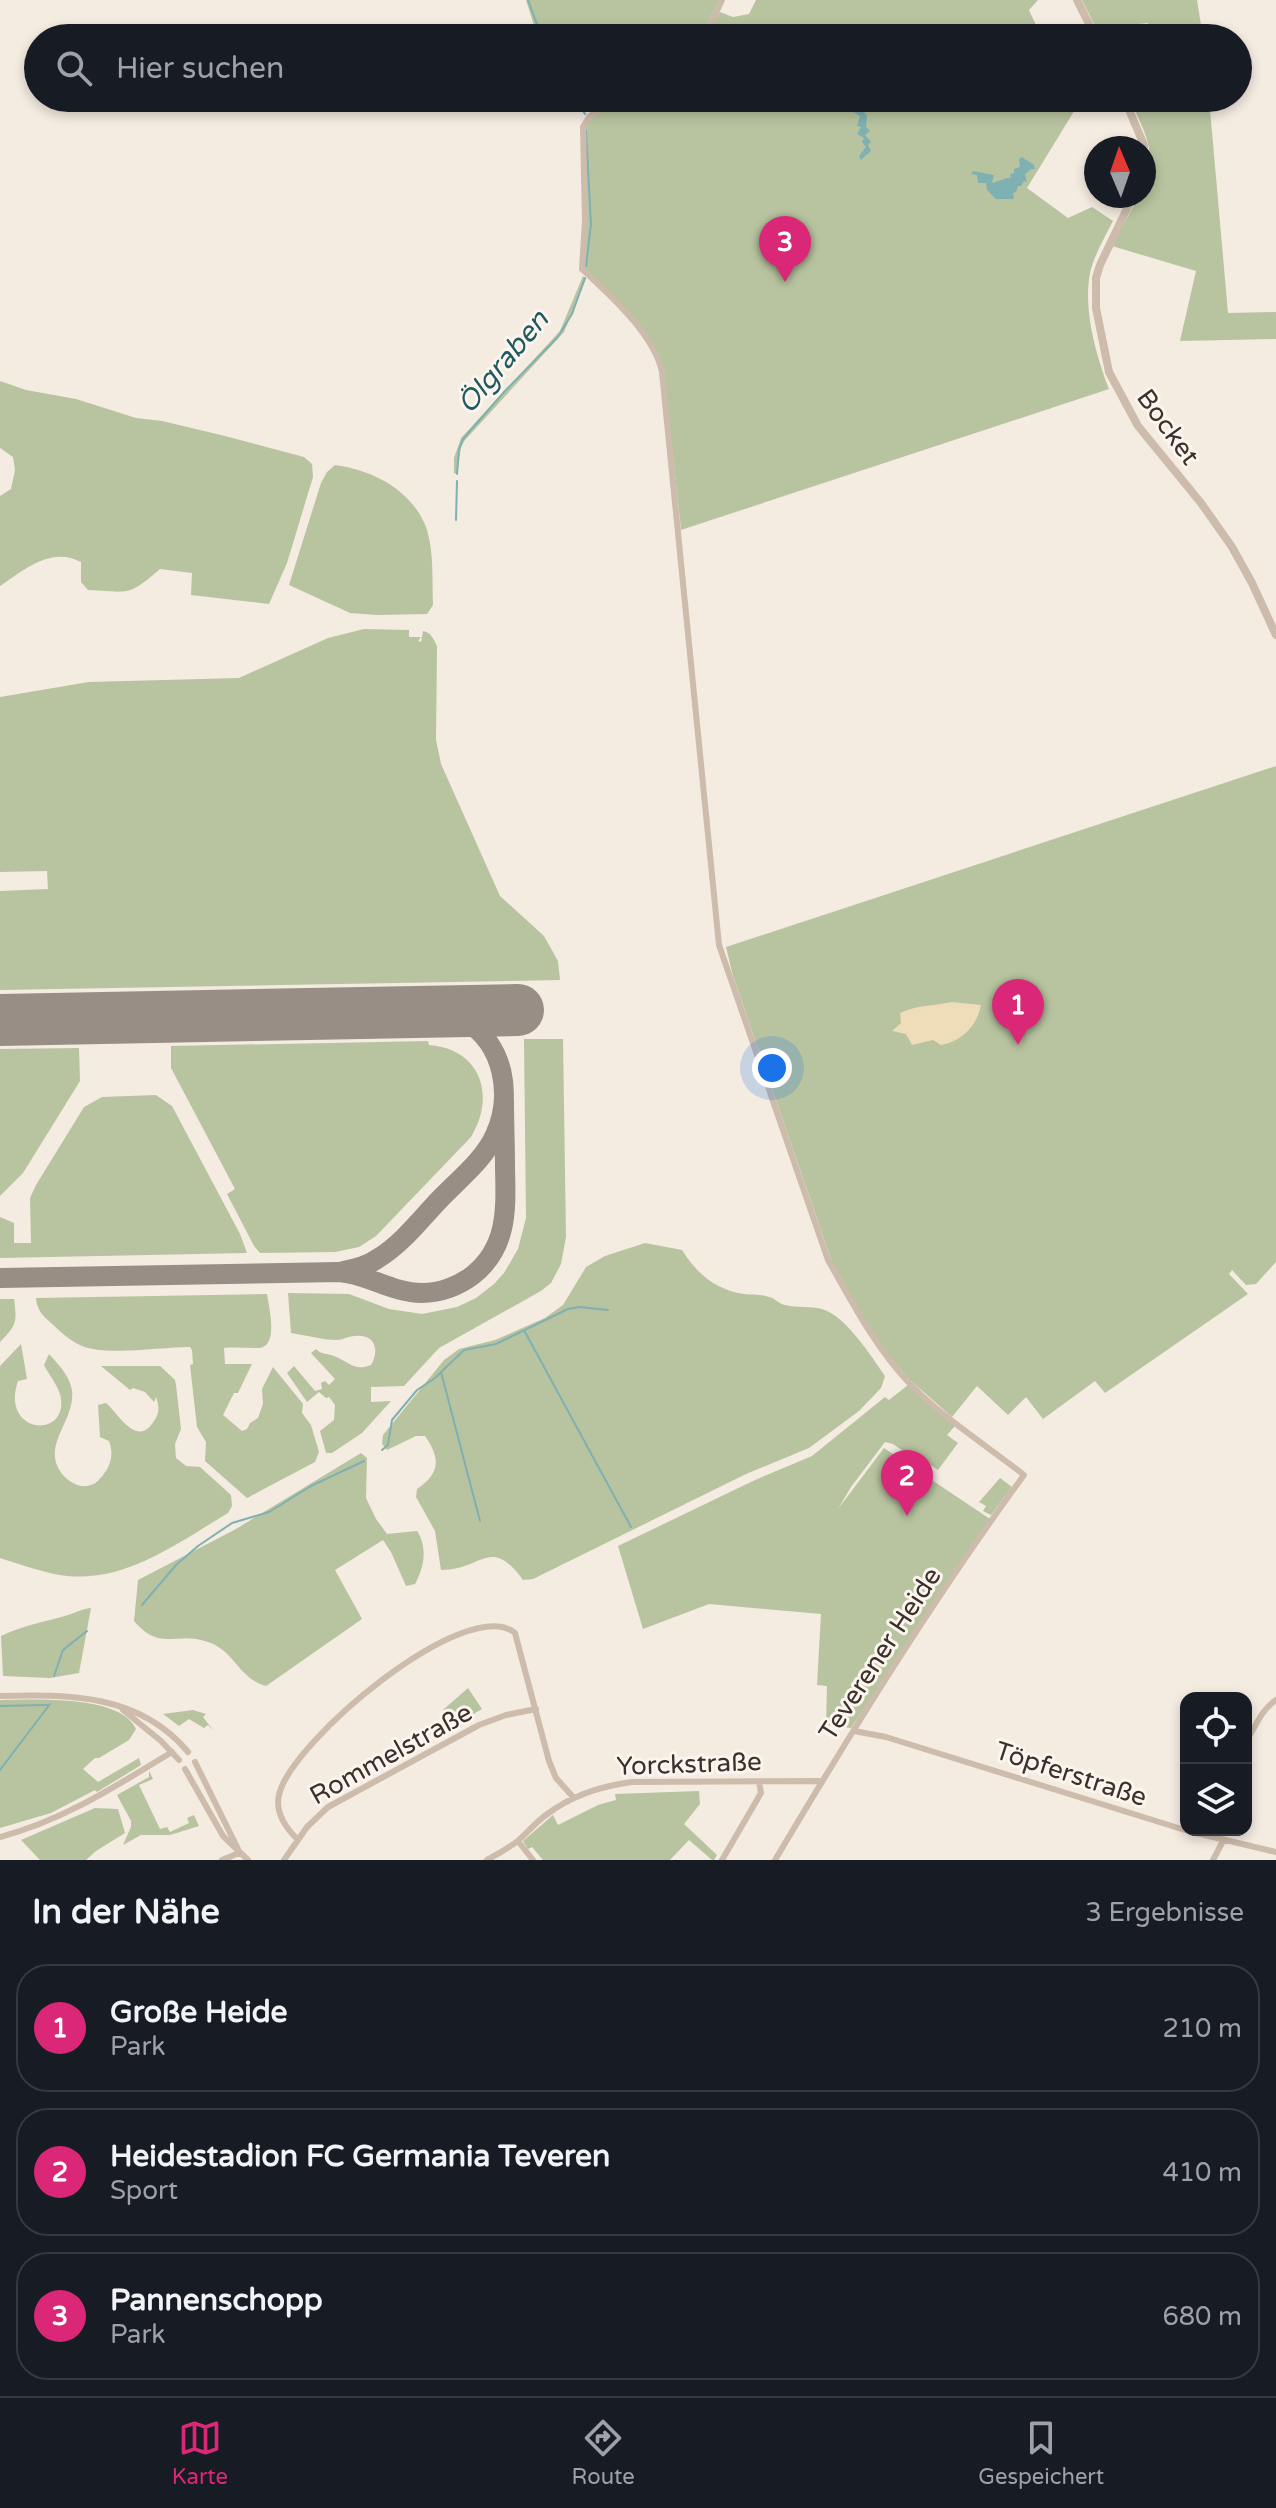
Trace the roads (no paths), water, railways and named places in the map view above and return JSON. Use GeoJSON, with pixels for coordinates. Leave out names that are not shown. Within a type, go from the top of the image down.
{"type":"FeatureCollection","features":[{"type":"Feature","properties":{"kind":"street"},"geometry":{"type":"LineString","coordinates":[[711,24],[722,0]]}},
{"type":"Feature","properties":{"kind":"street"},"geometry":{"type":"LineString","coordinates":[[1077,0],[1089,24]]}},
{"type":"Feature","properties":{"kind":"street","name":"Teverener Heide"},"geometry":{"type":"LineString","coordinates":[[596,112],[584,123],[582,132],[585,221],[582,269],[606,291],[644,337],[659,361],[664,382],[719,945],[828,1260],[867,1328],[909,1382],[1024,1475],[859,1721],[775,1860]]}},
{"type":"Feature","properties":{"kind":"street"},"geometry":{"type":"LineString","coordinates":[[1130,112],[1140,136]]}},
{"type":"Feature","properties":{"kind":"street","name":"Bocket"},"geometry":{"type":"LineString","coordinates":[[1127,208],[1096,278],[1096,308],[1109,372],[1138,426],[1201,503],[1232,547],[1276,635]]}},
{"type":"Feature","properties":{"kind":"street"},"geometry":{"type":"LineString","coordinates":[[297,1839],[280,1814],[279,1796],[284,1782],[324,1729],[365,1692],[441,1643],[480,1627],[503,1626],[515,1633],[549,1761],[556,1778],[574,1798]]}},
{"type":"Feature","properties":{"kind":"street"},"geometry":{"type":"LineString","coordinates":[[0,1696],[67,1695],[98,1700],[152,1722],[188,1752]]}},
{"type":"Feature","properties":{"kind":"street"},"geometry":{"type":"LineString","coordinates":[[1252,1732],[1261,1712],[1276,1700]]}},
{"type":"Feature","properties":{"kind":"street"},"geometry":{"type":"LineString","coordinates":[[120,1708],[179,1760]]}},
{"type":"Feature","properties":{"kind":"street","name":"Rommelstraße"},"geometry":{"type":"LineString","coordinates":[[284,1860],[297,1839],[328,1807],[460,1734],[506,1715],[536,1709]]}},
{"type":"Feature","properties":{"kind":"street","name":"Töpferstraße"},"geometry":{"type":"LineString","coordinates":[[854,1731],[886,1737],[1180,1828]]}},
{"type":"Feature","properties":{"kind":"street"},"geometry":{"type":"LineString","coordinates":[[0,1837],[43,1824],[84,1805],[172,1752]]}},
{"type":"Feature","properties":{"kind":"street"},"geometry":{"type":"LineString","coordinates":[[196,1764],[239,1853]]}},
{"type":"Feature","properties":{"kind":"street"},"geometry":{"type":"LineString","coordinates":[[186,1770],[219,1830],[228,1843],[248,1860]]}},
{"type":"Feature","properties":{"kind":"street","name":"Yorckstraße"},"geometry":{"type":"LineString","coordinates":[[487,1860],[518,1841],[545,1815],[589,1791],[632,1782],[819,1781]]}},
{"type":"Feature","properties":{"kind":"street"},"geometry":{"type":"LineString","coordinates":[[722,1860],[761,1793],[759,1782]]}},
{"type":"Feature","properties":{"kind":"street","name":"Töpferstraße"},"geometry":{"type":"LineString","coordinates":[[1206,1836],[1276,1852]]}},
{"type":"Feature","properties":{"kind":"street"},"geometry":{"type":"LineString","coordinates":[[518,1841],[533,1860]]}},
{"type":"Feature","properties":{"kind":"street"},"geometry":{"type":"LineString","coordinates":[[1213,1860],[1223,1841]]}},
{"type":"Feature","properties":{"kind":"street"},"geometry":{"type":"LineString","coordinates":[[222,1860],[239,1853]]}},
{"type":"Feature","properties":{"kind":"water"},"geometry":{"type":"Polygon","coordinates":[[[853,112],[864,112],[867,116],[866,127],[870,131],[865,135],[871,142],[868,145],[871,151],[861,160],[859,156],[866,147],[862,142],[864,138],[857,134],[861,127],[857,126],[860,116],[853,112]]]}},
{"type":"Feature","properties":{"kind":"water"},"geometry":{"type":"Polygon","coordinates":[[[1022,157],[1035,169],[1025,174],[1027,182],[1018,186],[1013,193],[1014,199],[996,199],[987,190],[986,183],[978,183],[977,175],[971,174],[973,171],[994,175],[992,183],[1011,177],[1014,169],[1020,167],[1019,159],[1022,157]]]}},
{"type":"Feature","properties":{"kind":"waterway","name":"Ölgraben"},"geometry":{"type":"LineString","coordinates":[[528,0],[537,24]]}},
{"type":"Feature","properties":{"kind":"waterway","name":"Ölgraben"},"geometry":{"type":"LineString","coordinates":[[586,131],[591,224],[586,266]]}},
{"type":"Feature","properties":{"kind":"waterway","name":"Ölgraben"},"geometry":{"type":"LineString","coordinates":[[457,474],[463,439],[557,338],[572,314],[585,278]]}},
{"type":"Feature","properties":{"kind":"waterway","name":"Ölgraben"},"geometry":{"type":"LineString","coordinates":[[456,520],[457,481]]}},
{"type":"Feature","properties":{"kind":"waterway"},"geometry":{"type":"LineString","coordinates":[[382,1450],[388,1445],[392,1420],[417,1390],[435,1378],[464,1350],[496,1344],[568,1309],[608,1310]]}},
{"type":"Feature","properties":{"kind":"waterway"},"geometry":{"type":"LineString","coordinates":[[525,1332],[631,1527]]}},
{"type":"Feature","properties":{"kind":"waterway"},"geometry":{"type":"LineString","coordinates":[[441,1372],[480,1521]]}},
{"type":"Feature","properties":{"kind":"waterway"},"geometry":{"type":"LineString","coordinates":[[142,1605],[176,1565],[232,1523],[269,1512],[311,1486],[364,1461]]}},
{"type":"Feature","properties":{"kind":"waterway"},"geometry":{"type":"LineString","coordinates":[[54,1676],[63,1650],[87,1631]]}},
{"type":"Feature","properties":{"kind":"waterway"},"geometry":{"type":"LineString","coordinates":[[0,1770],[50,1704]]}},
{"type":"Feature","properties":{"kind":"waterway"},"geometry":{"type":"LineString","coordinates":[[0,1706],[47,1705]]}},
{"type":"Feature","properties":{"kind":"place","name":"Pannenschopp"},"geometry":{"type":"Point","coordinates":[785,282]}},
{"type":"Feature","properties":{"kind":"place","name":"Große Heide"},"geometry":{"type":"Point","coordinates":[1018,1045]}},
{"type":"Feature","properties":{"kind":"place","name":"Heidestadion FC Germania Teveren"},"geometry":{"type":"Point","coordinates":[907,1516]}}]}
